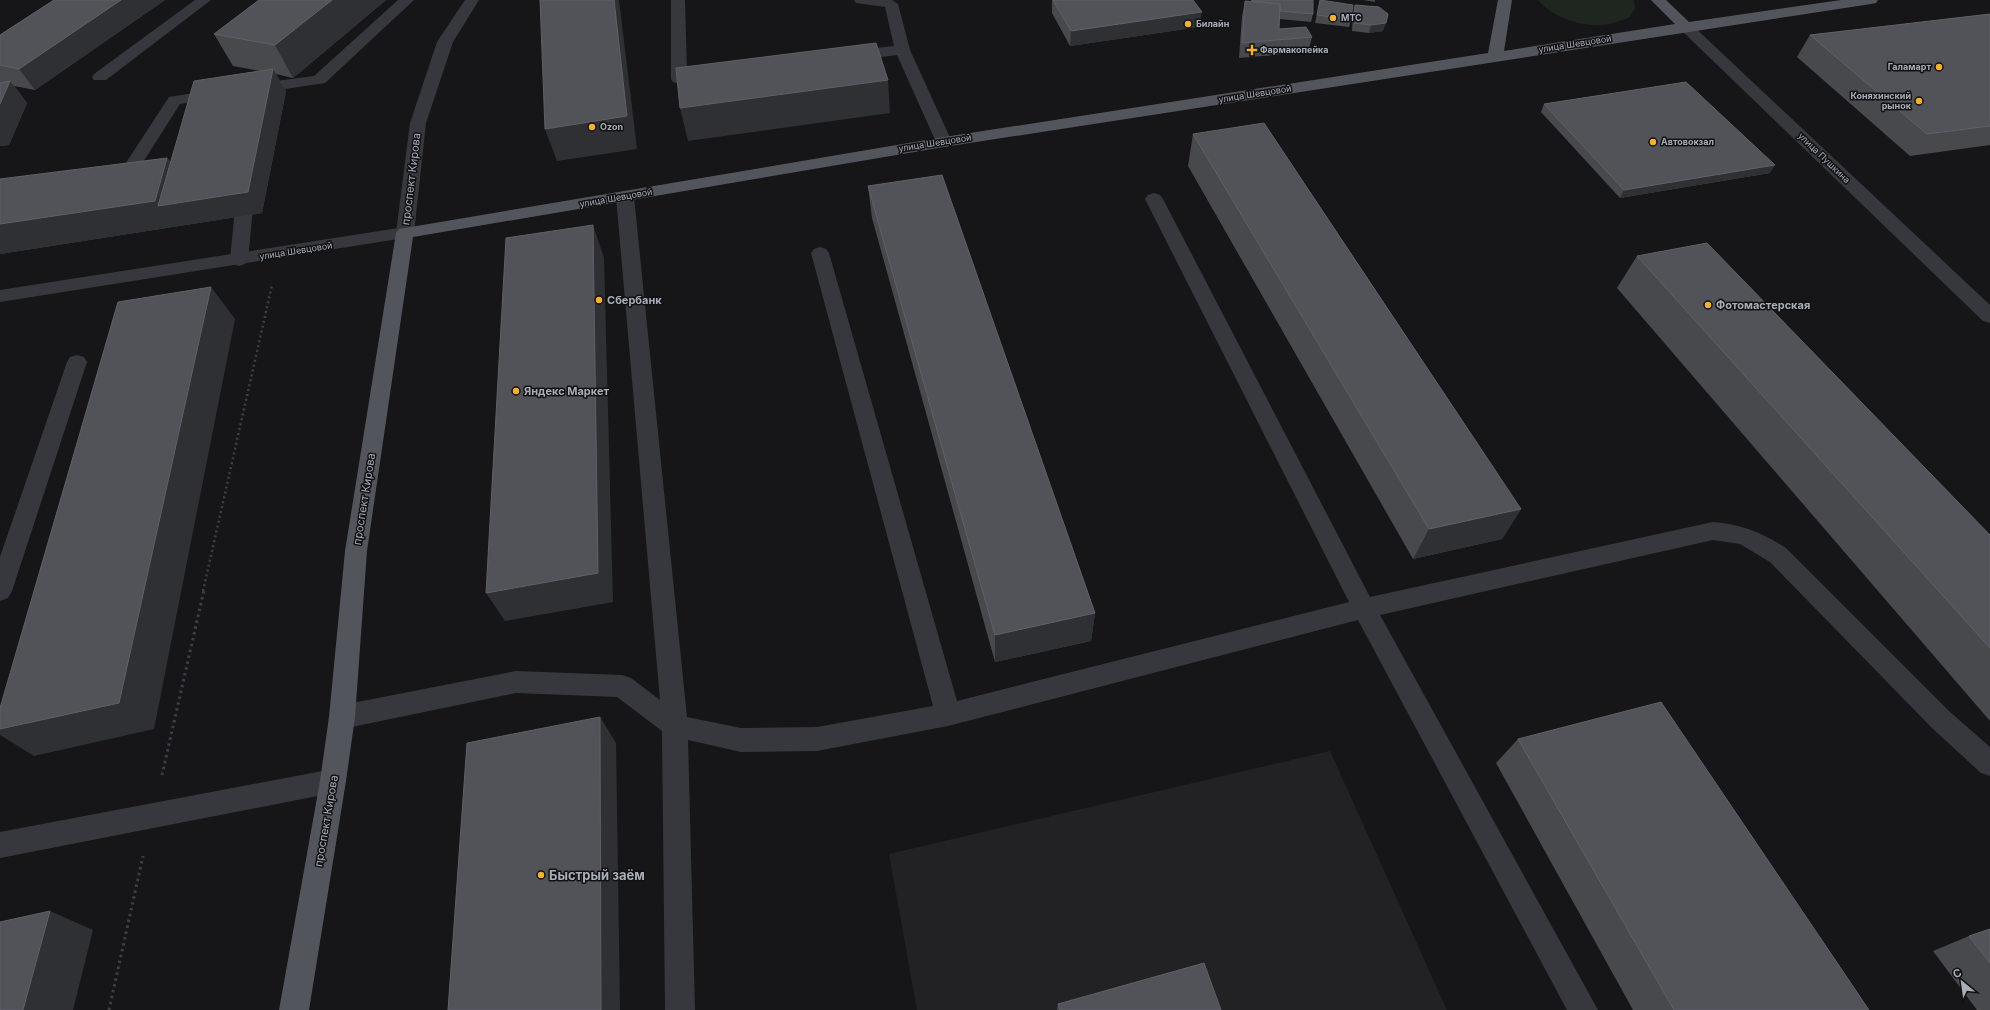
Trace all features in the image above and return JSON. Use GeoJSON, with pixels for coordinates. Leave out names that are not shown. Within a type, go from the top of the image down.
{"type":"FeatureCollection","features":[{"type":"Feature","properties":{"kind":"main road"},"geometry":{"type":"LineString","coordinates":[[1495,57],[1505,0]]}},
{"type":"Feature","properties":{"kind":"main road","name":"улица Пушкина"},"geometry":{"type":"LineString","coordinates":[[1658,0],[1686,27]]}},
{"type":"Feature","properties":{"kind":"main road","name":"улица Шевцовой"},"geometry":{"type":"LineString","coordinates":[[405,233],[626,197],[944,142],[1686,27],[1872,0]]}},
{"type":"Feature","properties":{"kind":"main road","name":"проспект Кирова"},"geometry":{"type":"LineString","coordinates":[[294,1010],[333,781],[342,717],[356,551],[405,233]]}},
{"type":"Feature","properties":{"kind":"street"},"geometry":{"type":"LineString","coordinates":[[100,77],[204,0]]}},
{"type":"Feature","properties":{"kind":"street"},"geometry":{"type":"LineString","coordinates":[[94,180],[125,176],[175,100],[319,80],[406,0]]}},
{"type":"Feature","properties":{"kind":"street","name":"проспект Кирова"},"geometry":{"type":"LineString","coordinates":[[405,233],[418,123],[445,42],[472,0]]}},
{"type":"Feature","properties":{"kind":"street"},"geometry":{"type":"LineString","coordinates":[[678,0],[679,79],[710,75]]}},
{"type":"Feature","properties":{"kind":"street"},"geometry":{"type":"LineString","coordinates":[[861,0],[891,4],[902,50],[944,142]]}},
{"type":"Feature","properties":{"kind":"street","name":"улица Пушкина"},"geometry":{"type":"LineString","coordinates":[[1686,27],[1990,316]]}},
{"type":"Feature","properties":{"kind":"street"},"geometry":{"type":"LineString","coordinates":[[833,59],[902,50]]}},
{"type":"Feature","properties":{"kind":"street"},"geometry":{"type":"LineString","coordinates":[[239,260],[248,176]]}},
{"type":"Feature","properties":{"kind":"street"},"geometry":{"type":"LineString","coordinates":[[626,197],[676,726],[680,1010]]}},
{"type":"Feature","properties":{"kind":"street"},"geometry":{"type":"LineString","coordinates":[[1154,199],[1364,608],[1583,1010]]}},
{"type":"Feature","properties":{"kind":"street","name":"улица Шевцовой"},"geometry":{"type":"LineString","coordinates":[[0,296],[405,233]]}},
{"type":"Feature","properties":{"kind":"street"},"geometry":{"type":"LineString","coordinates":[[820,253],[948,715]]}},
{"type":"Feature","properties":{"kind":"street"},"geometry":{"type":"LineString","coordinates":[[0,591],[77,362]]}},
{"type":"Feature","properties":{"kind":"street"},"geometry":{"type":"LineString","coordinates":[[342,717],[516,682],[622,686],[676,726],[741,740],[817,739],[948,715],[1364,608],[1713,531],[1736,532],[1753,539],[1778,555],[1941,720],[1990,764]]}},
{"type":"Feature","properties":{"kind":"street"},"geometry":{"type":"LineString","coordinates":[[0,845],[333,781]]}},
{"type":"Feature","properties":{"kind":"path"},"geometry":{"type":"LineString","coordinates":[[109,1010],[279,253]]}},
{"type":"Feature","properties":{"kind":"shaded area"},"geometry":{"type":"Polygon","coordinates":[[[1538,0],[1634,0],[1635,8],[1630,17],[1610,24],[1594,25],[1568,20],[1559,16],[1538,0]]]}},
{"type":"Feature","properties":{"kind":"shaded area"},"geometry":{"type":"Polygon","coordinates":[[[1330,751],[1447,1010],[917,1010],[889,854],[1330,751]]]}},
{"type":"Feature","properties":{"kind":"building"},"geometry":{"type":"Polygon","coordinates":[[[54,0],[121,0],[19,69],[0,65],[0,35],[54,0]]]}},
{"type":"Feature","properties":{"kind":"building"},"geometry":{"type":"Polygon","coordinates":[[[259,0],[332,0],[275,45],[214,34],[259,0]]]}},
{"type":"Feature","properties":{"kind":"building"},"geometry":{"type":"Polygon","coordinates":[[[540,0],[614,0],[627,116],[545,129],[540,0]]]}},
{"type":"Feature","properties":{"kind":"building"},"geometry":{"type":"Polygon","coordinates":[[[1053,0],[1193,0],[1202,12],[1071,31],[1053,0]]]}},
{"type":"Feature","properties":{"kind":"building"},"geometry":{"type":"Polygon","coordinates":[[[1252,0],[1313,0],[1313,14],[1280,11],[1280,4],[1252,0]]]}},
{"type":"Feature","properties":{"kind":"building"},"geometry":{"type":"Polygon","coordinates":[[[1320,0],[1353,5],[1351,20],[1317,15],[1320,0]]]}},
{"type":"Feature","properties":{"kind":"building"},"geometry":{"type":"Polygon","coordinates":[[[1245,1],[1280,4],[1279,29],[1306,27],[1312,37],[1242,43],[1245,1]]]}},
{"type":"Feature","properties":{"kind":"building"},"geometry":{"type":"Polygon","coordinates":[[[1355,5],[1379,7],[1388,14],[1386,23],[1371,25],[1354,23],[1355,5]]]}},
{"type":"Feature","properties":{"kind":"building","name":"Коняхинский рынок"},"geometry":{"type":"Polygon","coordinates":[[[1990,14],[1990,126],[1927,134],[1810,35],[1990,14]]]}},
{"type":"Feature","properties":{"kind":"building"},"geometry":{"type":"Polygon","coordinates":[[[876,43],[888,80],[680,108],[676,68],[876,43]]]}},
{"type":"Feature","properties":{"kind":"building"},"geometry":{"type":"Polygon","coordinates":[[[273,69],[248,192],[158,206],[194,81],[273,69]]]}},
{"type":"Feature","properties":{"kind":"building"},"geometry":{"type":"Polygon","coordinates":[[[10,81],[0,104],[0,83],[10,81]]]}},
{"type":"Feature","properties":{"kind":"building","name":"Автовокзал"},"geometry":{"type":"Polygon","coordinates":[[[1686,82],[1775,165],[1624,190],[1544,104],[1686,82]]]}},
{"type":"Feature","properties":{"kind":"building"},"geometry":{"type":"Polygon","coordinates":[[[1264,123],[1521,509],[1429,529],[1193,134],[1264,123]]]}},
{"type":"Feature","properties":{"kind":"building"},"geometry":{"type":"Polygon","coordinates":[[[167,158],[155,201],[0,224],[0,179],[167,158]]]}},
{"type":"Feature","properties":{"kind":"building"},"geometry":{"type":"Polygon","coordinates":[[[942,175],[1095,613],[995,635],[868,186],[942,175]]]}},
{"type":"Feature","properties":{"kind":"building"},"geometry":{"type":"Polygon","coordinates":[[[593,225],[598,573],[486,593],[506,238],[593,225]]]}},
{"type":"Feature","properties":{"kind":"building"},"geometry":{"type":"Polygon","coordinates":[[[1707,243],[1990,535],[1990,648],[1637,256],[1707,243]]]}},
{"type":"Feature","properties":{"kind":"building"},"geometry":{"type":"Polygon","coordinates":[[[211,287],[119,703],[0,729],[0,708],[118,302],[211,287]]]}},
{"type":"Feature","properties":{"kind":"building"},"geometry":{"type":"Polygon","coordinates":[[[1661,702],[1869,1010],[1674,1010],[1518,739],[1661,702]]]}},
{"type":"Feature","properties":{"kind":"building"},"geometry":{"type":"Polygon","coordinates":[[[600,717],[601,1010],[448,1010],[467,743],[600,717]]]}},
{"type":"Feature","properties":{"kind":"building"},"geometry":{"type":"Polygon","coordinates":[[[50,911],[23,1010],[0,1010],[0,922],[50,911]]]}},
{"type":"Feature","properties":{"kind":"building"},"geometry":{"type":"Polygon","coordinates":[[[1990,929],[1990,963],[1969,936],[1990,929]]]}},
{"type":"Feature","properties":{"kind":"building"},"geometry":{"type":"Polygon","coordinates":[[[1204,963],[1221,1010],[1060,1010],[1058,1004],[1204,963]]]}},
{"type":"Feature","properties":{"kind":"place","name":"МТС"},"geometry":{"type":"Point","coordinates":[1333,18]}},
{"type":"Feature","properties":{"kind":"place","name":"Билайн"},"geometry":{"type":"Point","coordinates":[1188,24]}},
{"type":"Feature","properties":{"kind":"place","name":"Фармакопейка"},"geometry":{"type":"Point","coordinates":[1252,50]}},
{"type":"Feature","properties":{"kind":"place","name":"Галамарт"},"geometry":{"type":"Point","coordinates":[1939,67]}},
{"type":"Feature","properties":{"kind":"place","name":"Коняхинский рынок"},"geometry":{"type":"Point","coordinates":[1919,101]}},
{"type":"Feature","properties":{"kind":"place","name":"Ozon"},"geometry":{"type":"Point","coordinates":[592,127]}},
{"type":"Feature","properties":{"kind":"place","name":"Автовокзал"},"geometry":{"type":"Point","coordinates":[1653,142]}},
{"type":"Feature","properties":{"kind":"place","name":"Сбербанк"},"geometry":{"type":"Point","coordinates":[599,300]}},
{"type":"Feature","properties":{"kind":"place","name":"Фотомастерская"},"geometry":{"type":"Point","coordinates":[1708,305]}},
{"type":"Feature","properties":{"kind":"place","name":"Яндекс Маркет"},"geometry":{"type":"Point","coordinates":[516,391]}},
{"type":"Feature","properties":{"kind":"place","name":"Быстрый заём"},"geometry":{"type":"Point","coordinates":[541,875]}}]}
